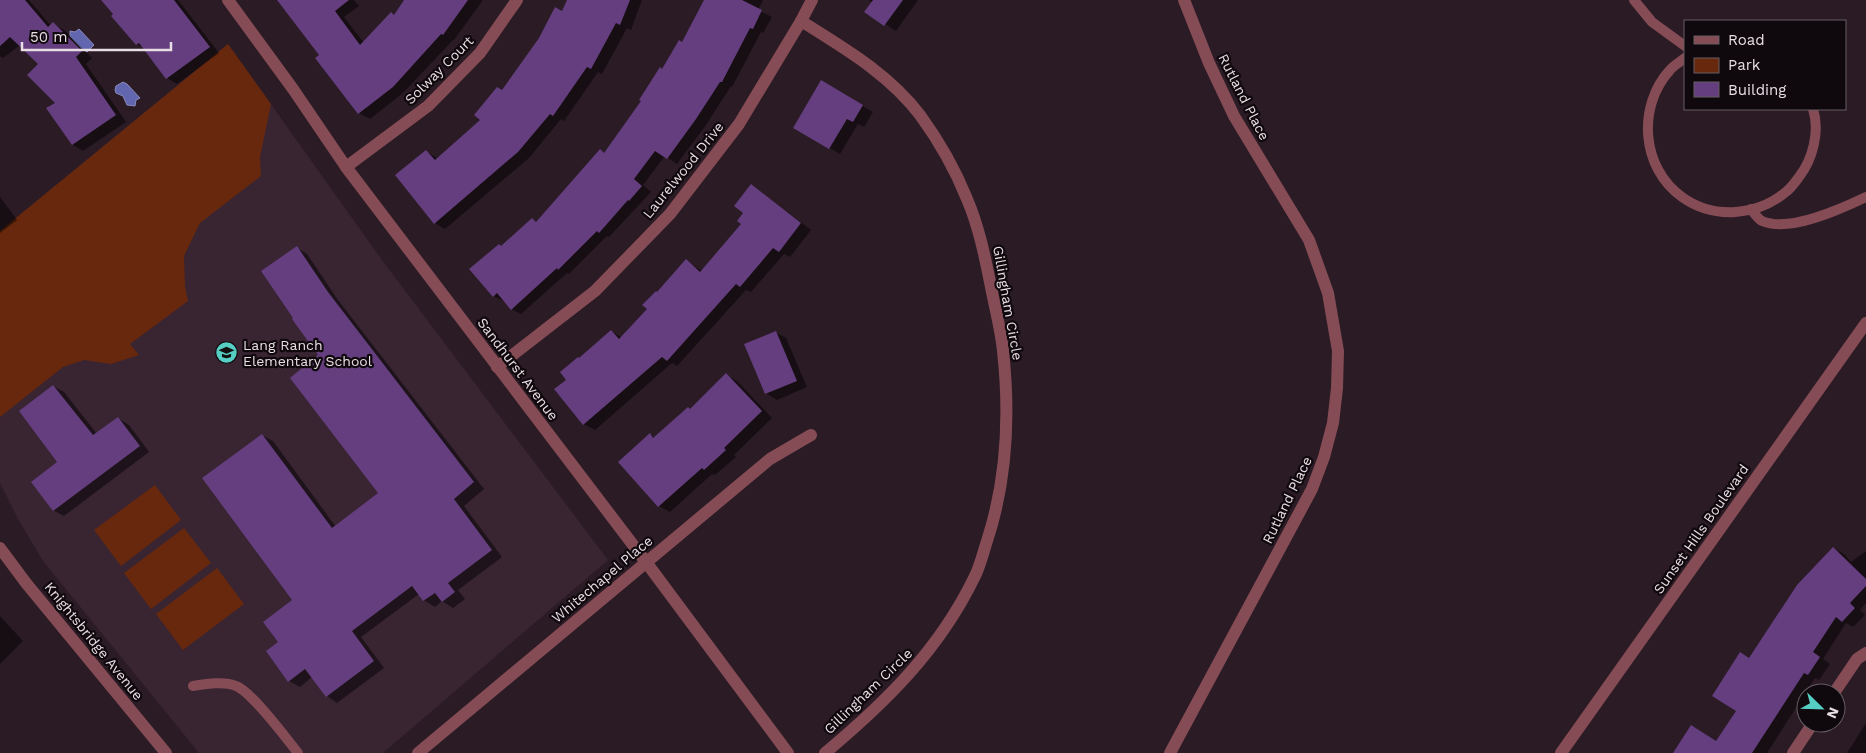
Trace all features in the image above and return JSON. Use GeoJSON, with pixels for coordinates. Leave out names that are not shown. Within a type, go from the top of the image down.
{"type":"FeatureCollection","features":[{"type":"Feature","properties":{"kind":"street","name":"Sandhurst Avenue"},"geometry":{"type":"LineString","coordinates":[[228,0],[293,89],[346,167],[646,562],[788,753]]}},
{"type":"Feature","properties":{"kind":"street","name":"Solway Court"},"geometry":{"type":"LineString","coordinates":[[346,167],[428,106],[480,53],[517,0]]}},
{"type":"Feature","properties":{"kind":"street","name":"Laurelwood Drive"},"geometry":{"type":"LineString","coordinates":[[497,367],[594,291],[670,214],[739,124],[812,0]]}},
{"type":"Feature","properties":{"kind":"street","name":"Rutland Place"},"geometry":{"type":"LineString","coordinates":[[1170,753],[1312,489],[1324,457],[1333,423],[1337,388],[1338,351],[1328,292],[1310,240],[1234,116],[1209,63],[1184,0]]}},
{"type":"Feature","properties":{"kind":"street","name":"Gillingham Circle"},"geometry":{"type":"LineString","coordinates":[[801,21],[844,48],[890,82],[919,114],[947,156],[968,200],[982,242],[1003,350],[1007,410],[1002,478],[993,521],[975,577],[951,620],[923,660],[885,700],[825,753]]}},
{"type":"Feature","properties":{"kind":"street","name":"Sunset Hills Boulevard"},"geometry":{"type":"LineString","coordinates":[[1561,753],[1866,323]]}},
{"type":"Feature","properties":{"kind":"street","name":"Whitechapel Place"},"geometry":{"type":"LineString","coordinates":[[418,753],[770,459],[811,435]]}},
{"type":"Feature","properties":{"kind":"street","name":"Knightsbridge Avenue"},"geometry":{"type":"LineString","coordinates":[[0,548],[26,583],[166,753]]}},
{"type":"Feature","properties":{"kind":"street"},"geometry":{"type":"LineString","coordinates":[[1841,683],[1857,659],[1866,653]]}},
{"type":"Feature","properties":{"kind":"street"},"geometry":{"type":"LineString","coordinates":[[1793,753],[1806,733]]}},
{"type":"Feature","properties":{"kind":"lane"},"geometry":{"type":"LineString","coordinates":[[1634,0],[1652,22],[1684,45]]}},
{"type":"Feature","properties":{"kind":"lane"},"geometry":{"type":"LineString","coordinates":[[1684,59],[1670,70],[1654,94],[1647,122],[1650,150],[1662,176],[1682,197],[1707,210],[1736,213],[1764,206],[1788,191],[1806,168],[1815,143],[1813,110]]}},
{"type":"Feature","properties":{"kind":"lane"},"geometry":{"type":"LineString","coordinates":[[1751,209],[1760,220],[1778,225],[1823,216],[1866,197]]}},
{"type":"Feature","properties":{"kind":"lane"},"geometry":{"type":"LineString","coordinates":[[193,686],[211,683],[236,686],[248,693],[298,753]]}},
{"type":"Feature","properties":{"kind":"shaded area","name":"Lang Ranch Elementary School"},"geometry":{"type":"Polygon","coordinates":[[[228,44],[382,260],[608,560],[383,753],[199,753],[43,561],[18,519],[0,483],[0,231],[228,44]]]}},
{"type":"Feature","properties":{"kind":"green space"},"geometry":{"type":"Polygon","coordinates":[[[228,44],[271,104],[260,157],[261,176],[200,223],[184,256],[185,286],[188,301],[130,344],[139,355],[111,364],[84,360],[63,367],[0,417],[0,231],[228,44]]]}},
{"type":"Feature","properties":{"kind":"green space"},"geometry":{"type":"Polygon","coordinates":[[[155,485],[181,520],[121,566],[94,530],[155,485]]]}},
{"type":"Feature","properties":{"kind":"green space"},"geometry":{"type":"Polygon","coordinates":[[[184,528],[211,563],[151,609],[124,573],[184,528]]]}},
{"type":"Feature","properties":{"kind":"green space"},"geometry":{"type":"Polygon","coordinates":[[[217,568],[244,604],[183,650],[156,614],[217,568]]]}},
{"type":"Feature","properties":{"kind":"water"},"geometry":{"type":"Polygon","coordinates":[[[79,29],[94,45],[87,52],[70,36],[70,31],[75,32],[79,29]]]}},
{"type":"Feature","properties":{"kind":"water"},"geometry":{"type":"Polygon","coordinates":[[[123,82],[140,98],[136,100],[135,106],[127,105],[123,96],[116,93],[116,86],[123,82]]]}},
{"type":"Feature","properties":{"kind":"building"},"geometry":{"type":"Polygon","coordinates":[[[0,0],[25,0],[48,27],[53,22],[82,51],[76,57],[116,115],[72,145],[46,108],[55,103],[27,75],[38,64],[10,37],[0,46],[0,0]]]}},
{"type":"Feature","properties":{"kind":"building"},"geometry":{"type":"Polygon","coordinates":[[[101,0],[174,0],[210,47],[166,79],[139,43],[136,45],[111,16],[113,14],[101,0]]]}},
{"type":"Feature","properties":{"kind":"building"},"geometry":{"type":"Polygon","coordinates":[[[277,0],[349,0],[335,11],[360,45],[391,12],[394,15],[404,0],[468,0],[443,35],[441,34],[393,87],[358,114],[315,58],[319,55],[277,0]]]}},
{"type":"Feature","properties":{"kind":"building"},"geometry":{"type":"Polygon","coordinates":[[[567,0],[630,0],[620,25],[616,23],[591,69],[587,67],[553,116],[550,114],[518,152],[434,224],[395,175],[426,150],[435,160],[480,120],[474,115],[497,87],[502,90],[539,38],[555,7],[562,11],[567,0]]]}},
{"type":"Feature","properties":{"kind":"building"},"geometry":{"type":"Polygon","coordinates":[[[704,0],[742,0],[762,10],[753,29],[750,28],[722,82],[720,82],[667,159],[655,151],[634,179],[642,186],[629,201],[599,233],[597,231],[558,270],[557,268],[511,310],[497,293],[493,297],[469,269],[499,244],[501,246],[532,218],[536,222],[600,149],[604,153],[641,101],[639,100],[660,67],[662,69],[679,40],[682,42],[704,0]]]}},
{"type":"Feature","properties":{"kind":"building"},"geometry":{"type":"Polygon","coordinates":[[[873,0],[903,0],[884,26],[864,12],[873,0]]]}},
{"type":"Feature","properties":{"kind":"building"},"geometry":{"type":"Polygon","coordinates":[[[821,80],[863,105],[853,122],[847,119],[829,149],[793,128],[821,80]]]}},
{"type":"Feature","properties":{"kind":"building"},"geometry":{"type":"Polygon","coordinates":[[[751,184],[801,223],[779,252],[773,248],[740,287],[736,284],[667,361],[662,357],[583,425],[554,389],[566,380],[560,372],[611,330],[619,339],[647,309],[642,305],[657,292],[686,259],[700,272],[741,224],[737,221],[743,213],[734,206],[751,184]]]}},
{"type":"Feature","properties":{"kind":"building"},"geometry":{"type":"Polygon","coordinates":[[[297,246],[328,292],[474,482],[454,499],[492,550],[448,583],[455,592],[442,602],[435,593],[423,601],[412,586],[352,631],[374,661],[326,697],[305,669],[288,682],[266,651],[278,642],[263,622],[292,600],[202,478],[262,434],[332,528],[378,493],[290,378],[318,355],[261,271],[297,246]]]}},
{"type":"Feature","properties":{"kind":"building"},"geometry":{"type":"Polygon","coordinates":[[[776,331],[797,381],[765,394],[744,344],[776,331]]]}},
{"type":"Feature","properties":{"kind":"building"},"geometry":{"type":"Polygon","coordinates":[[[726,373],[762,411],[724,448],[726,450],[704,470],[702,468],[658,507],[618,462],[650,433],[653,438],[688,407],[690,409],[726,373]]]}},
{"type":"Feature","properties":{"kind":"building"},"geometry":{"type":"Polygon","coordinates":[[[53,385],[93,435],[118,417],[140,446],[53,511],[31,482],[57,462],[19,411],[53,385]]]}},
{"type":"Feature","properties":{"kind":"building"},"geometry":{"type":"Polygon","coordinates":[[[1833,547],[1866,579],[1866,586],[1850,603],[1855,608],[1842,622],[1836,617],[1813,652],[1820,657],[1808,675],[1804,673],[1796,683],[1752,753],[1673,753],[1691,725],[1716,741],[1736,711],[1712,696],[1740,652],[1749,658],[1797,585],[1833,547]]]}},
{"type":"Feature","properties":{"kind":"place","name":"Lang Ranch Elementary School"},"geometry":{"type":"Point","coordinates":[227,353]}}]}
